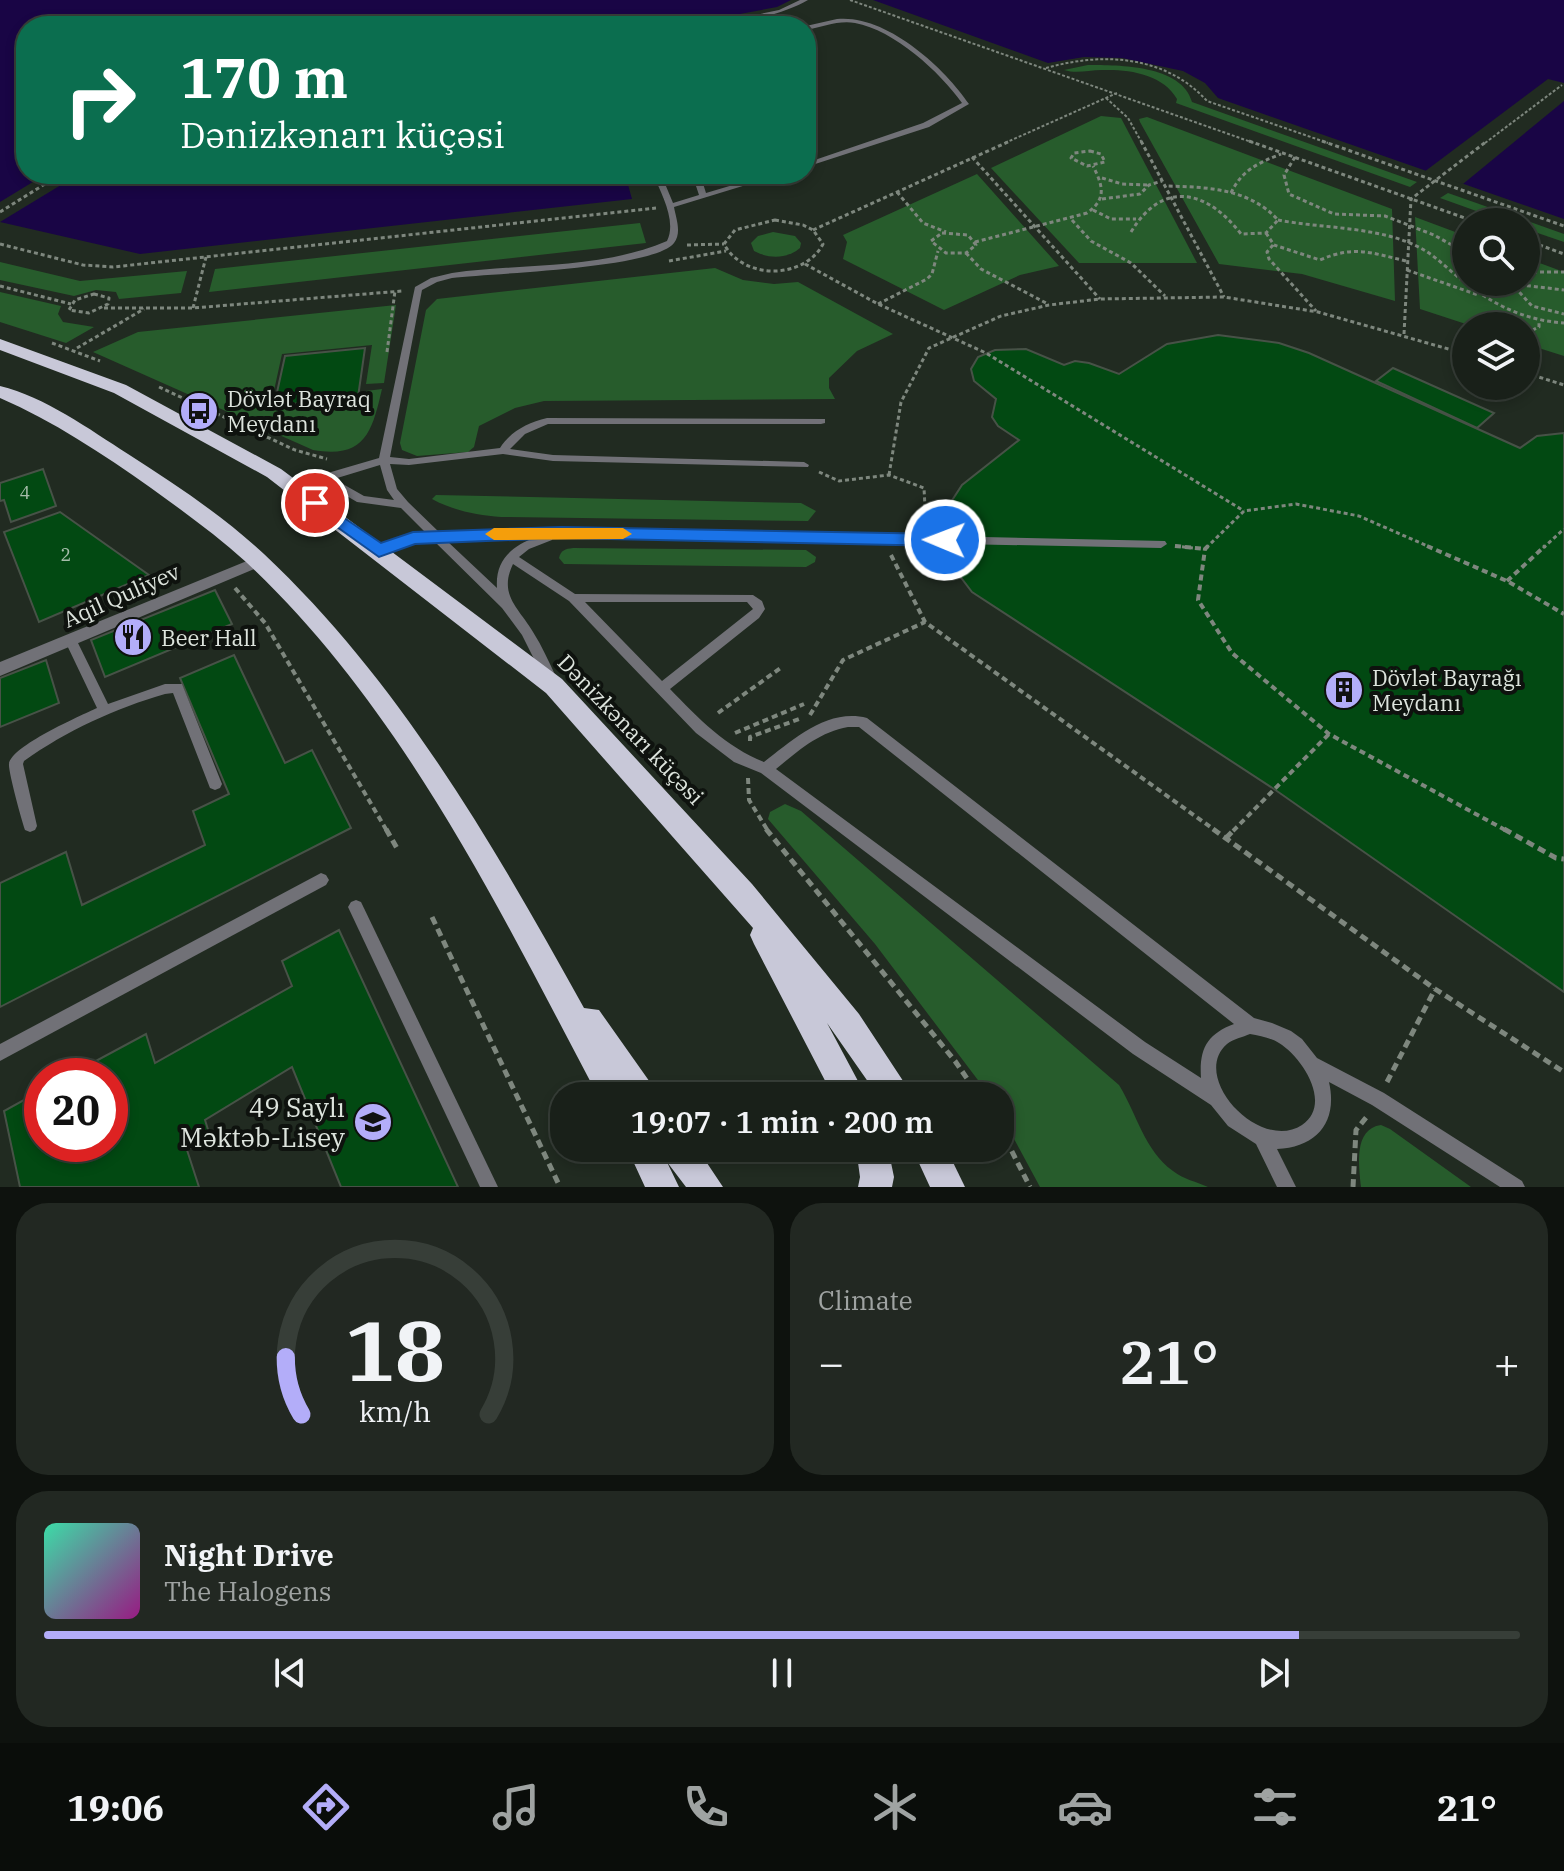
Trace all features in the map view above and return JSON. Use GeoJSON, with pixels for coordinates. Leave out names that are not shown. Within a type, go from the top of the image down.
{"type":"FeatureCollection","features":[{"type":"Feature","properties":{"kind":"highway","name":"Dənizkənarı küçəsi"},"geometry":{"type":"LineString","coordinates":[[0,344],[120,389],[222,443],[294,487],[554,686],[742,893],[848,1025],[887,1082]]}},
{"type":"Feature","properties":{"kind":"highway"},"geometry":{"type":"LineString","coordinates":[[0,391],[118,456],[215,524],[259,561],[359,673],[415,749],[530,938],[607,1082]]}},
{"type":"Feature","properties":{"kind":"highway"},"geometry":{"type":"LineString","coordinates":[[742,893],[843,1082]]}},
{"type":"Feature","properties":{"kind":"highway"},"geometry":{"type":"LineString","coordinates":[[530,938],[631,1082]]}},
{"type":"Feature","properties":{"kind":"highway"},"geometry":{"type":"LineString","coordinates":[[655,1162],[662,1187]]}},
{"type":"Feature","properties":{"kind":"highway"},"geometry":{"type":"LineString","coordinates":[[658,1162],[706,1187]]}},
{"type":"Feature","properties":{"kind":"highway"},"geometry":{"type":"LineString","coordinates":[[874,1162],[875,1187]]}},
{"type":"Feature","properties":{"kind":"highway"},"geometry":{"type":"LineString","coordinates":[[935,1162],[948,1187]]}},
{"type":"Feature","properties":{"kind":"street","name":"Aqil Quliyev"},"geometry":{"type":"LineString","coordinates":[[0,669],[259,561]]}},
{"type":"Feature","properties":{"kind":"lane"},"geometry":{"type":"LineString","coordinates":[[756,16],[781,11],[805,0]]}},
{"type":"Feature","properties":{"kind":"lane"},"geometry":{"type":"LineString","coordinates":[[816,26],[849,20],[868,24],[908,47],[945,77],[957,87],[966,104],[926,125],[816,162]]}},
{"type":"Feature","properties":{"kind":"lane"},"geometry":{"type":"LineString","coordinates":[[554,686],[526,632],[508,606],[392,490],[384,460],[418,289],[427,283],[462,275],[641,255],[670,243],[675,233],[670,206],[661,184]]}},
{"type":"Feature","properties":{"kind":"lane"},"geometry":{"type":"LineString","coordinates":[[699,184],[703,196]]}},
{"type":"Feature","properties":{"kind":"lane"},"geometry":{"type":"LineString","coordinates":[[670,206],[744,184]]}},
{"type":"Feature","properties":{"kind":"lane"},"geometry":{"type":"LineString","coordinates":[[503,451],[509,440],[520,432],[547,421],[821,421]]}},
{"type":"Feature","properties":{"kind":"lane"},"geometry":{"type":"LineString","coordinates":[[294,487],[384,460],[409,462],[503,451],[553,458],[804,465]]}},
{"type":"Feature","properties":{"kind":"lane"},"geometry":{"type":"LineString","coordinates":[[326,479],[361,499],[404,505]]}},
{"type":"Feature","properties":{"kind":"lane"},"geometry":{"type":"LineString","coordinates":[[379,551],[413,538],[562,532],[1161,544]]}},
{"type":"Feature","properties":{"kind":"lane"},"geometry":{"type":"LineString","coordinates":[[508,606],[503,576],[510,556],[525,545],[562,532]]}},
{"type":"Feature","properties":{"kind":"lane"},"geometry":{"type":"LineString","coordinates":[[510,556],[573,598],[701,729],[739,758],[766,769],[1139,1048],[1216,1098]]}},
{"type":"Feature","properties":{"kind":"lane"},"geometry":{"type":"LineString","coordinates":[[573,598],[749,598],[758,604],[755,615],[663,687]]}},
{"type":"Feature","properties":{"kind":"lane"},"geometry":{"type":"LineString","coordinates":[[71,641],[105,711]]}},
{"type":"Feature","properties":{"kind":"lane"},"geometry":{"type":"LineString","coordinates":[[30,826],[16,764],[19,757],[105,711],[161,688],[177,688],[215,784]]}},
{"type":"Feature","properties":{"kind":"lane"},"geometry":{"type":"LineString","coordinates":[[766,769],[815,731],[845,719],[862,722],[1250,1026],[1285,1037],[1313,1065],[1378,1099],[1516,1187]]}},
{"type":"Feature","properties":{"kind":"lane"},"geometry":{"type":"LineString","coordinates":[[0,1053],[321,880]]}},
{"type":"Feature","properties":{"kind":"lane"},"geometry":{"type":"LineString","coordinates":[[356,907],[489,1187]]}},
{"type":"Feature","properties":{"kind":"lane"},"geometry":{"type":"LineString","coordinates":[[1250,1026],[1221,1036],[1212,1048],[1207,1063],[1216,1098],[1228,1115],[1244,1128],[1262,1137],[1281,1140],[1298,1138],[1312,1130],[1321,1117],[1323,1100],[1313,1065]]}},
{"type":"Feature","properties":{"kind":"lane"},"geometry":{"type":"LineString","coordinates":[[1262,1137],[1287,1187]]}},
{"type":"Feature","properties":{"kind":"path"},"geometry":{"type":"LineString","coordinates":[[850,0],[1452,214]]}},
{"type":"Feature","properties":{"kind":"path"},"geometry":{"type":"LineString","coordinates":[[1046,68],[1063,63],[1108,59],[1167,71],[1197,87],[1207,101],[1564,226]]}},
{"type":"Feature","properties":{"kind":"path"},"geometry":{"type":"LineString","coordinates":[[1404,334],[1411,199],[1562,85]]}},
{"type":"Feature","properties":{"kind":"path"},"geometry":{"type":"LineString","coordinates":[[813,230],[1117,93]]}},
{"type":"Feature","properties":{"kind":"path"},"geometry":{"type":"LineString","coordinates":[[1106,98],[1128,118],[1224,297]]}},
{"type":"Feature","properties":{"kind":"path"},"geometry":{"type":"LineString","coordinates":[[1093,166],[1103,164],[1104,157],[1084,151],[1072,155],[1076,163],[1093,166],[1102,178],[1122,184],[1163,183],[1231,193],[1262,204],[1278,220],[1318,228],[1370,231],[1433,255],[1452,271]]}},
{"type":"Feature","properties":{"kind":"path"},"geometry":{"type":"LineString","coordinates":[[1231,193],[1240,174],[1248,167],[1284,153]]}},
{"type":"Feature","properties":{"kind":"path"},"geometry":{"type":"LineString","coordinates":[[972,157],[1100,299]]}},
{"type":"Feature","properties":{"kind":"path"},"geometry":{"type":"LineString","coordinates":[[1295,157],[1286,168],[1283,179],[1289,194],[1334,214],[1378,214],[1452,246]]}},
{"type":"Feature","properties":{"kind":"path"},"geometry":{"type":"LineString","coordinates":[[1102,178],[1102,199]]}},
{"type":"Feature","properties":{"kind":"path"},"geometry":{"type":"LineString","coordinates":[[0,212],[45,184]]}},
{"type":"Feature","properties":{"kind":"path"},"geometry":{"type":"LineString","coordinates":[[975,242],[999,240],[1033,226],[1072,220],[1092,210],[1102,199],[1140,194],[1149,185]]}},
{"type":"Feature","properties":{"kind":"path"},"geometry":{"type":"LineString","coordinates":[[897,192],[923,223],[968,235],[975,242],[975,248],[966,253],[938,251],[932,245],[933,238],[948,232]]}},
{"type":"Feature","properties":{"kind":"path"},"geometry":{"type":"LineString","coordinates":[[1131,232],[1136,219],[1152,202],[1171,197],[1215,205],[1232,220],[1241,234],[1266,233],[1278,220]]}},
{"type":"Feature","properties":{"kind":"path"},"geometry":{"type":"LineString","coordinates":[[0,244],[83,265],[113,267],[670,206]]}},
{"type":"Feature","properties":{"kind":"path"},"geometry":{"type":"LineString","coordinates":[[1092,210],[1111,219],[1136,219]]}},
{"type":"Feature","properties":{"kind":"path"},"geometry":{"type":"LineString","coordinates":[[1072,220],[1091,241],[1131,263],[1166,298]]}},
{"type":"Feature","properties":{"kind":"path"},"geometry":{"type":"LineString","coordinates":[[760,221],[789,222],[813,230],[823,244],[821,251],[805,264],[780,269],[752,267],[732,258],[724,244],[735,230],[760,221]]}},
{"type":"Feature","properties":{"kind":"path"},"geometry":{"type":"LineString","coordinates":[[1266,233],[1274,245],[1320,260],[1330,254],[1358,250],[1407,262]]}},
{"type":"Feature","properties":{"kind":"path"},"geometry":{"type":"LineString","coordinates":[[670,243],[724,244]]}},
{"type":"Feature","properties":{"kind":"path"},"geometry":{"type":"LineString","coordinates":[[1274,245],[1267,252],[1269,259],[1318,312]]}},
{"type":"Feature","properties":{"kind":"path"},"geometry":{"type":"LineString","coordinates":[[1540,245],[1564,254]]}},
{"type":"Feature","properties":{"kind":"path"},"geometry":{"type":"LineString","coordinates":[[878,304],[927,279],[932,274],[938,251]]}},
{"type":"Feature","properties":{"kind":"path"},"geometry":{"type":"LineString","coordinates":[[966,253],[981,269],[1049,305]]}},
{"type":"Feature","properties":{"kind":"path"},"geometry":{"type":"LineString","coordinates":[[71,304],[71,312],[80,314],[104,308],[193,308],[206,257]]}},
{"type":"Feature","properties":{"kind":"path"},"geometry":{"type":"LineString","coordinates":[[805,264],[878,304],[986,353],[1244,511]]}},
{"type":"Feature","properties":{"kind":"path"},"geometry":{"type":"LineString","coordinates":[[1406,270],[1452,286]]}},
{"type":"Feature","properties":{"kind":"path"},"geometry":{"type":"LineString","coordinates":[[1540,272],[1564,272]]}},
{"type":"Feature","properties":{"kind":"path"},"geometry":{"type":"LineString","coordinates":[[0,286],[71,304],[81,297],[101,295],[109,298],[104,308]]}},
{"type":"Feature","properties":{"kind":"path"},"geometry":{"type":"LineString","coordinates":[[1540,287],[1564,290]]}},
{"type":"Feature","properties":{"kind":"path"},"geometry":{"type":"LineString","coordinates":[[387,354],[395,291]]}},
{"type":"Feature","properties":{"kind":"path"},"geometry":{"type":"LineString","coordinates":[[1482,296],[1513,312]]}},
{"type":"Feature","properties":{"kind":"path"},"geometry":{"type":"LineString","coordinates":[[1521,296],[1527,304],[1564,314]]}},
{"type":"Feature","properties":{"kind":"path"},"geometry":{"type":"LineString","coordinates":[[889,475],[901,402],[929,348],[1001,316],[1049,305],[1100,299],[1224,297],[1318,312],[1452,349]]}},
{"type":"Feature","properties":{"kind":"path"},"geometry":{"type":"LineString","coordinates":[[77,348],[146,308]]}},
{"type":"Feature","properties":{"kind":"path"},"geometry":{"type":"LineString","coordinates":[[1540,321],[1564,323]]}},
{"type":"Feature","properties":{"kind":"path"},"geometry":{"type":"LineString","coordinates":[[42,340],[113,366]]}},
{"type":"Feature","properties":{"kind":"path"},"geometry":{"type":"LineString","coordinates":[[1540,377],[1564,385]]}},
{"type":"Feature","properties":{"kind":"path"},"geometry":{"type":"LineString","coordinates":[[157,386],[295,450],[336,462]]}},
{"type":"Feature","properties":{"kind":"path"},"geometry":{"type":"LineString","coordinates":[[804,465],[839,481],[889,475],[924,488],[923,520]]}},
{"type":"Feature","properties":{"kind":"path"},"geometry":{"type":"LineString","coordinates":[[1564,614],[1507,581],[1359,516],[1296,504],[1244,511],[1205,549],[1198,600],[1232,653],[1329,734],[1556,858],[1564,859]]}},
{"type":"Feature","properties":{"kind":"path"},"geometry":{"type":"LineString","coordinates":[[1507,581],[1564,529]]}},
{"type":"Feature","properties":{"kind":"path"},"geometry":{"type":"LineString","coordinates":[[1161,544],[1205,549]]}},
{"type":"Feature","properties":{"kind":"path"},"geometry":{"type":"LineString","coordinates":[[886,547],[925,622],[1435,989],[1564,1072]]}},
{"type":"Feature","properties":{"kind":"path"},"geometry":{"type":"LineString","coordinates":[[220,575],[242,594],[265,623],[398,850]]}},
{"type":"Feature","properties":{"kind":"path"},"geometry":{"type":"LineString","coordinates":[[718,713],[782,667]]}},
{"type":"Feature","properties":{"kind":"path"},"geometry":{"type":"LineString","coordinates":[[735,733],[804,704]]}},
{"type":"Feature","properties":{"kind":"path"},"geometry":{"type":"LineString","coordinates":[[1226,838],[1329,734]]}},
{"type":"Feature","properties":{"kind":"path"},"geometry":{"type":"LineString","coordinates":[[432,917],[560,1187]]}},
{"type":"Feature","properties":{"kind":"path"},"geometry":{"type":"LineString","coordinates":[[1014,1156],[1030,1187]]}},
{"type":"Feature","properties":{"kind":"green space"},"geometry":{"type":"Polygon","coordinates":[[[1088,65],[1132,67],[1163,74],[1186,90],[1192,102],[1417,182],[1410,187],[1176,103],[1177,99],[1163,84],[1144,75],[1112,70],[1064,70],[1088,65]]]}},
{"type":"Feature","properties":{"kind":"green space"},"geometry":{"type":"Polygon","coordinates":[[[1101,116],[1121,118],[1197,263],[1079,263],[991,168],[1101,116]]]}},
{"type":"Feature","properties":{"kind":"green space"},"geometry":{"type":"Polygon","coordinates":[[[1147,117],[1392,209],[1395,301],[1302,274],[1219,264],[1140,122],[1139,119],[1147,117]]]}},
{"type":"Feature","properties":{"kind":"green space"},"geometry":{"type":"Polygon","coordinates":[[[977,174],[1059,266],[1020,275],[944,310],[843,259],[847,242],[843,235],[977,174]]]}},
{"type":"Feature","properties":{"kind":"green space"},"geometry":{"type":"Polygon","coordinates":[[[1448,193],[1490,208],[1468,208],[1440,198],[1448,193]]]}},
{"type":"Feature","properties":{"kind":"green space"},"geometry":{"type":"Polygon","coordinates":[[[1415,217],[1452,231],[1452,296],[1540,296],[1540,263],[1564,272],[1564,356],[1540,348],[1540,312],[1452,312],[1452,319],[1420,309],[1415,217]]]}},
{"type":"Feature","properties":{"kind":"green space"},"geometry":{"type":"Polygon","coordinates":[[[640,223],[646,243],[209,292],[215,269],[640,223]]]}},
{"type":"Feature","properties":{"kind":"green space"},"geometry":{"type":"Polygon","coordinates":[[[1540,226],[1564,234],[1564,242],[1540,234],[1540,226]]]}},
{"type":"Feature","properties":{"kind":"green space"},"geometry":{"type":"Polygon","coordinates":[[[773,232],[795,236],[801,243],[800,248],[778,257],[754,251],[751,243],[758,236],[773,232]]]}},
{"type":"Feature","properties":{"kind":"green space"},"geometry":{"type":"Polygon","coordinates":[[[0,262],[80,281],[187,271],[181,293],[119,299],[116,292],[96,290],[74,296],[0,280],[0,262]]]}},
{"type":"Feature","properties":{"kind":"green space"},"geometry":{"type":"Polygon","coordinates":[[[715,268],[743,280],[774,284],[798,282],[893,334],[857,351],[829,378],[829,388],[835,399],[544,401],[515,408],[479,426],[474,447],[468,452],[417,456],[402,450],[400,443],[426,310],[437,299],[715,268]]]}},
{"type":"Feature","properties":{"kind":"green space"},"geometry":{"type":"Polygon","coordinates":[[[0,292],[61,306],[58,314],[63,322],[94,327],[66,343],[0,322],[0,292]]]}},
{"type":"Feature","properties":{"kind":"green space"},"geometry":{"type":"Polygon","coordinates":[[[396,305],[384,383],[366,384],[372,345],[282,354],[270,409],[364,401],[366,391],[382,389],[369,430],[355,446],[344,450],[313,450],[93,352],[138,332],[396,305]]]}},
{"type":"Feature","properties":{"kind":"green space"},"geometry":{"type":"Polygon","coordinates":[[[436,495],[801,503],[816,511],[808,521],[501,517],[449,507],[432,499],[436,495]]]}},
{"type":"Feature","properties":{"kind":"green space"},"geometry":{"type":"Polygon","coordinates":[[[573,548],[806,550],[816,557],[815,562],[806,567],[564,564],[559,558],[561,553],[573,548]]]}},
{"type":"Feature","properties":{"kind":"green space"},"geometry":{"type":"Polygon","coordinates":[[[785,804],[801,811],[1119,1085],[1155,1153],[1173,1171],[1208,1187],[1040,1187],[1014,1139],[1014,1082],[979,1082],[875,944],[768,819],[770,812],[785,804]]]}},
{"type":"Feature","properties":{"kind":"green space"},"geometry":{"type":"Polygon","coordinates":[[[1381,1125],[1471,1187],[1361,1187],[1359,1159],[1362,1141],[1366,1133],[1381,1125]]]}},
{"type":"Feature","properties":{"kind":"shaded area"},"geometry":{"type":"Polygon","coordinates":[[[0,0],[791,0],[777,7],[729,16],[16,16],[16,184],[628,184],[632,199],[140,254],[0,222],[0,0]]]}},
{"type":"Feature","properties":{"kind":"shaded area"},"geometry":{"type":"Polygon","coordinates":[[[873,0],[1564,0],[1564,219],[1540,208],[1533,208],[1218,98],[1205,83],[1183,71],[1122,58],[1084,57],[1048,63],[873,0]]]}},
{"type":"Feature","properties":{"kind":"pier"},"geometry":{"type":"Polygon","coordinates":[[[1548,79],[1564,83],[1564,101],[1463,184],[1424,172],[1548,79]]]}},
{"type":"Feature","properties":{"kind":"pier"},"geometry":{"type":"Polygon","coordinates":[[[30,184],[63,184],[0,222],[0,202],[30,184]]]}},
{"type":"Feature","properties":{"kind":"building","name":"Dövlət Bayrağı Meydanı"},"geometry":{"type":"Polygon","coordinates":[[[1218,335],[1279,343],[1309,353],[1520,448],[1537,436],[1564,433],[1564,992],[1274,789],[972,592],[956,571],[945,540],[945,519],[951,502],[962,485],[1019,440],[998,426],[992,417],[996,399],[974,381],[971,369],[978,357],[995,350],[1026,349],[1064,365],[1075,361],[1089,363],[1119,374],[1167,344],[1218,335]]]}},
{"type":"Feature","properties":{"kind":"building"},"geometry":{"type":"Polygon","coordinates":[[[365,348],[358,397],[274,406],[285,356],[365,348]]]}},
{"type":"Feature","properties":{"kind":"building"},"geometry":{"type":"Polygon","coordinates":[[[1393,368],[1452,394],[1452,400],[1465,400],[1494,413],[1477,428],[1376,381],[1393,368]]]}},
{"type":"Feature","properties":{"kind":"building"},"geometry":{"type":"Polygon","coordinates":[[[43,469],[56,506],[11,522],[4,500],[0,501],[0,483],[43,469]]]}},
{"type":"Feature","properties":{"kind":"building"},"geometry":{"type":"Polygon","coordinates":[[[60,512],[149,575],[39,622],[4,532],[60,512]]]}},
{"type":"Feature","properties":{"kind":"building"},"geometry":{"type":"Polygon","coordinates":[[[215,590],[232,624],[105,677],[91,640],[215,590]]]}},
{"type":"Feature","properties":{"kind":"building"},"geometry":{"type":"Polygon","coordinates":[[[234,655],[285,763],[312,750],[351,828],[0,1007],[0,883],[66,852],[82,905],[205,845],[193,811],[229,794],[180,678],[234,655]]]}},
{"type":"Feature","properties":{"kind":"building"},"geometry":{"type":"Polygon","coordinates":[[[46,660],[59,703],[0,727],[0,678],[46,660]]]}},
{"type":"Feature","properties":{"kind":"building"},"geometry":{"type":"Polygon","coordinates":[[[339,930],[458,1187],[341,1187],[292,1067],[205,1120],[210,1136],[187,1150],[199,1187],[20,1187],[4,1111],[24,1100],[24,1162],[128,1162],[128,1058],[101,1058],[146,1034],[155,1063],[292,986],[282,961],[339,930]]]}},
{"type":"Feature","properties":{"kind":"slow traffic"},"geometry":{"type":"LineString","coordinates":[[494,534],[623,534]]}},
{"type":"Feature","properties":{"kind":"place","name":"Dövlət Bayraq Meydanı"},"geometry":{"type":"Point","coordinates":[199,411]}},
{"type":"Feature","properties":{"kind":"place","name":"Beer Hall"},"geometry":{"type":"Point","coordinates":[133,637]}},
{"type":"Feature","properties":{"kind":"place","name":"Dövlət Bayrağı Meydanı"},"geometry":{"type":"Point","coordinates":[1344,690]}},
{"type":"Feature","properties":{"kind":"place","name":"49 Saylı Məktəb-Lisey"},"geometry":{"type":"Point","coordinates":[373,1122]}},
{"type":"Feature","properties":{"kind":"route"},"geometry":{"type":"LineString","coordinates":[[315,503],[379,551],[413,538],[562,532],[945,540]]}}]}
